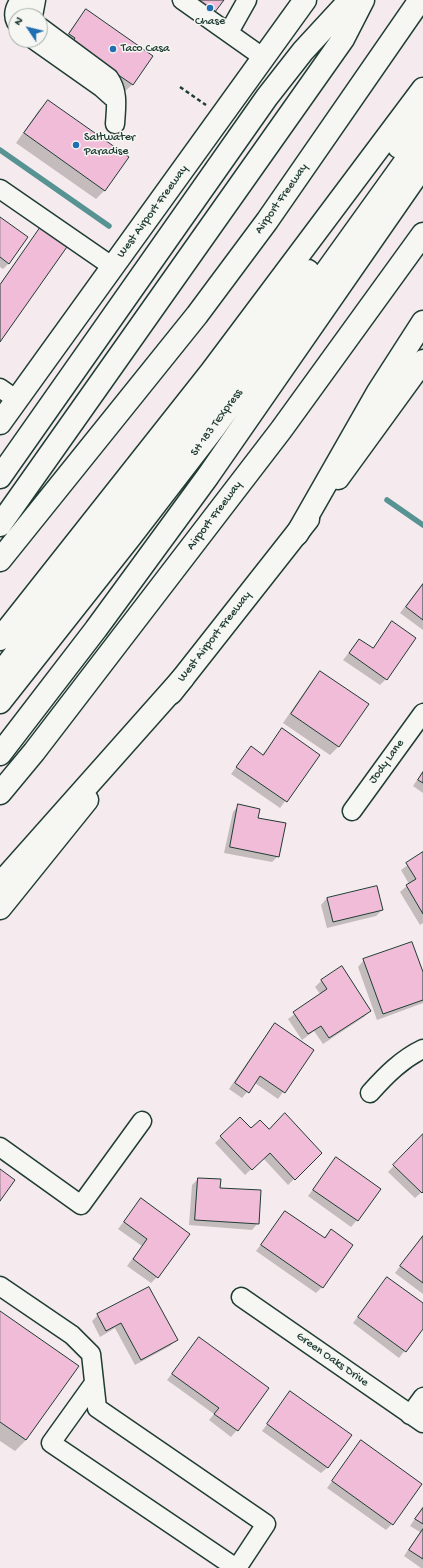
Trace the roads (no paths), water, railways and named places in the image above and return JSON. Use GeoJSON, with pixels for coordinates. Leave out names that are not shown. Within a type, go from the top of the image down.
{"type":"FeatureCollection","features":[{"type":"Feature","properties":{"kind":"main road","name":"West Airport Freeway"},"geometry":{"type":"LineString","coordinates":[[0,423],[8,394],[113,267],[305,0]]}},
{"type":"Feature","properties":{"kind":"main road"},"geometry":{"type":"LineString","coordinates":[[0,477],[267,97],[303,51],[350,0]]}},
{"type":"Feature","properties":{"kind":"main road"},"geometry":{"type":"LineString","coordinates":[[0,525],[342,39],[363,0]]}},
{"type":"Feature","properties":{"kind":"main road","name":"Airport Freeway"},"geometry":{"type":"LineString","coordinates":[[0,560],[197,315],[267,221],[420,0]]}},
{"type":"Feature","properties":{"kind":"main road"},"geometry":{"type":"LineString","coordinates":[[0,639],[211,372],[423,89]]}},
{"type":"Feature","properties":{"kind":"main road","name":"SH 183 TEXpress"},"geometry":{"type":"LineString","coordinates":[[0,674],[228,380],[423,114]]}},
{"type":"Feature","properties":{"kind":"main road","name":"SH 183 TEXpress"},"geometry":{"type":"LineString","coordinates":[[0,702],[214,428],[423,137]]}},
{"type":"Feature","properties":{"kind":"main road"},"geometry":{"type":"LineString","coordinates":[[0,754],[96,629],[208,476],[423,166]]}},
{"type":"Feature","properties":{"kind":"main road","name":"Airport Freeway"},"geometry":{"type":"LineString","coordinates":[[0,793],[34,752],[281,430],[423,234]]}},
{"type":"Feature","properties":{"kind":"main road"},"geometry":{"type":"LineString","coordinates":[[297,534],[378,392],[423,322]]}},
{"type":"Feature","properties":{"kind":"main road","name":"West Airport Freeway"},"geometry":{"type":"LineString","coordinates":[[0,908],[126,752],[297,534],[423,361]]}},
{"type":"Feature","properties":{"kind":"main road"},"geometry":{"type":"LineString","coordinates":[[0,884],[183,678]]}},
{"type":"Feature","properties":{"kind":"street"},"geometry":{"type":"LineString","coordinates":[[182,0],[264,58]]}},
{"type":"Feature","properties":{"kind":"street"},"geometry":{"type":"LineString","coordinates":[[229,32],[247,0]]}},
{"type":"Feature","properties":{"kind":"street"},"geometry":{"type":"LineString","coordinates":[[48,33],[109,78],[114,85],[117,102],[115,124]]}},
{"type":"Feature","properties":{"kind":"street"},"geometry":{"type":"LineString","coordinates":[[45,48],[102,88],[117,102]]}},
{"type":"Feature","properties":{"kind":"street"},"geometry":{"type":"LineString","coordinates":[[0,189],[113,267]]}},
{"type":"Feature","properties":{"kind":"street","name":"Jody Lane"},"geometry":{"type":"LineString","coordinates":[[352,811],[423,712]]}},
{"type":"Feature","properties":{"kind":"street"},"geometry":{"type":"LineString","coordinates":[[370,1093],[394,1068],[409,1056],[423,1049]]}},
{"type":"Feature","properties":{"kind":"street"},"geometry":{"type":"LineString","coordinates":[[0,1147],[82,1205],[142,1121]]}},
{"type":"Feature","properties":{"kind":"street"},"geometry":{"type":"LineString","coordinates":[[0,1286],[72,1335],[91,1354],[97,1408],[266,1524],[236,1568],[52,1443],[94,1383]]}},
{"type":"Feature","properties":{"kind":"street","name":"Green Oaks Drive"},"geometry":{"type":"LineString","coordinates":[[241,1297],[417,1419]]}},
{"type":"Feature","properties":{"kind":"street"},"geometry":{"type":"LineString","coordinates":[[417,1419],[423,1398]]}},
{"type":"Feature","properties":{"kind":"waterway"},"geometry":{"type":"LineString","coordinates":[[0,150],[109,226]]}},
{"type":"Feature","properties":{"kind":"waterway"},"geometry":{"type":"LineString","coordinates":[[387,500],[423,525]]}},
{"type":"Feature","properties":{"kind":"place","name":"Chase"},"geometry":{"type":"Point","coordinates":[210,8]}},
{"type":"Feature","properties":{"kind":"place","name":"Taco Casa"},"geometry":{"type":"Point","coordinates":[113,49]}},
{"type":"Feature","properties":{"kind":"place","name":"Saltwater Paradise"},"geometry":{"type":"Point","coordinates":[76,145]}}]}
